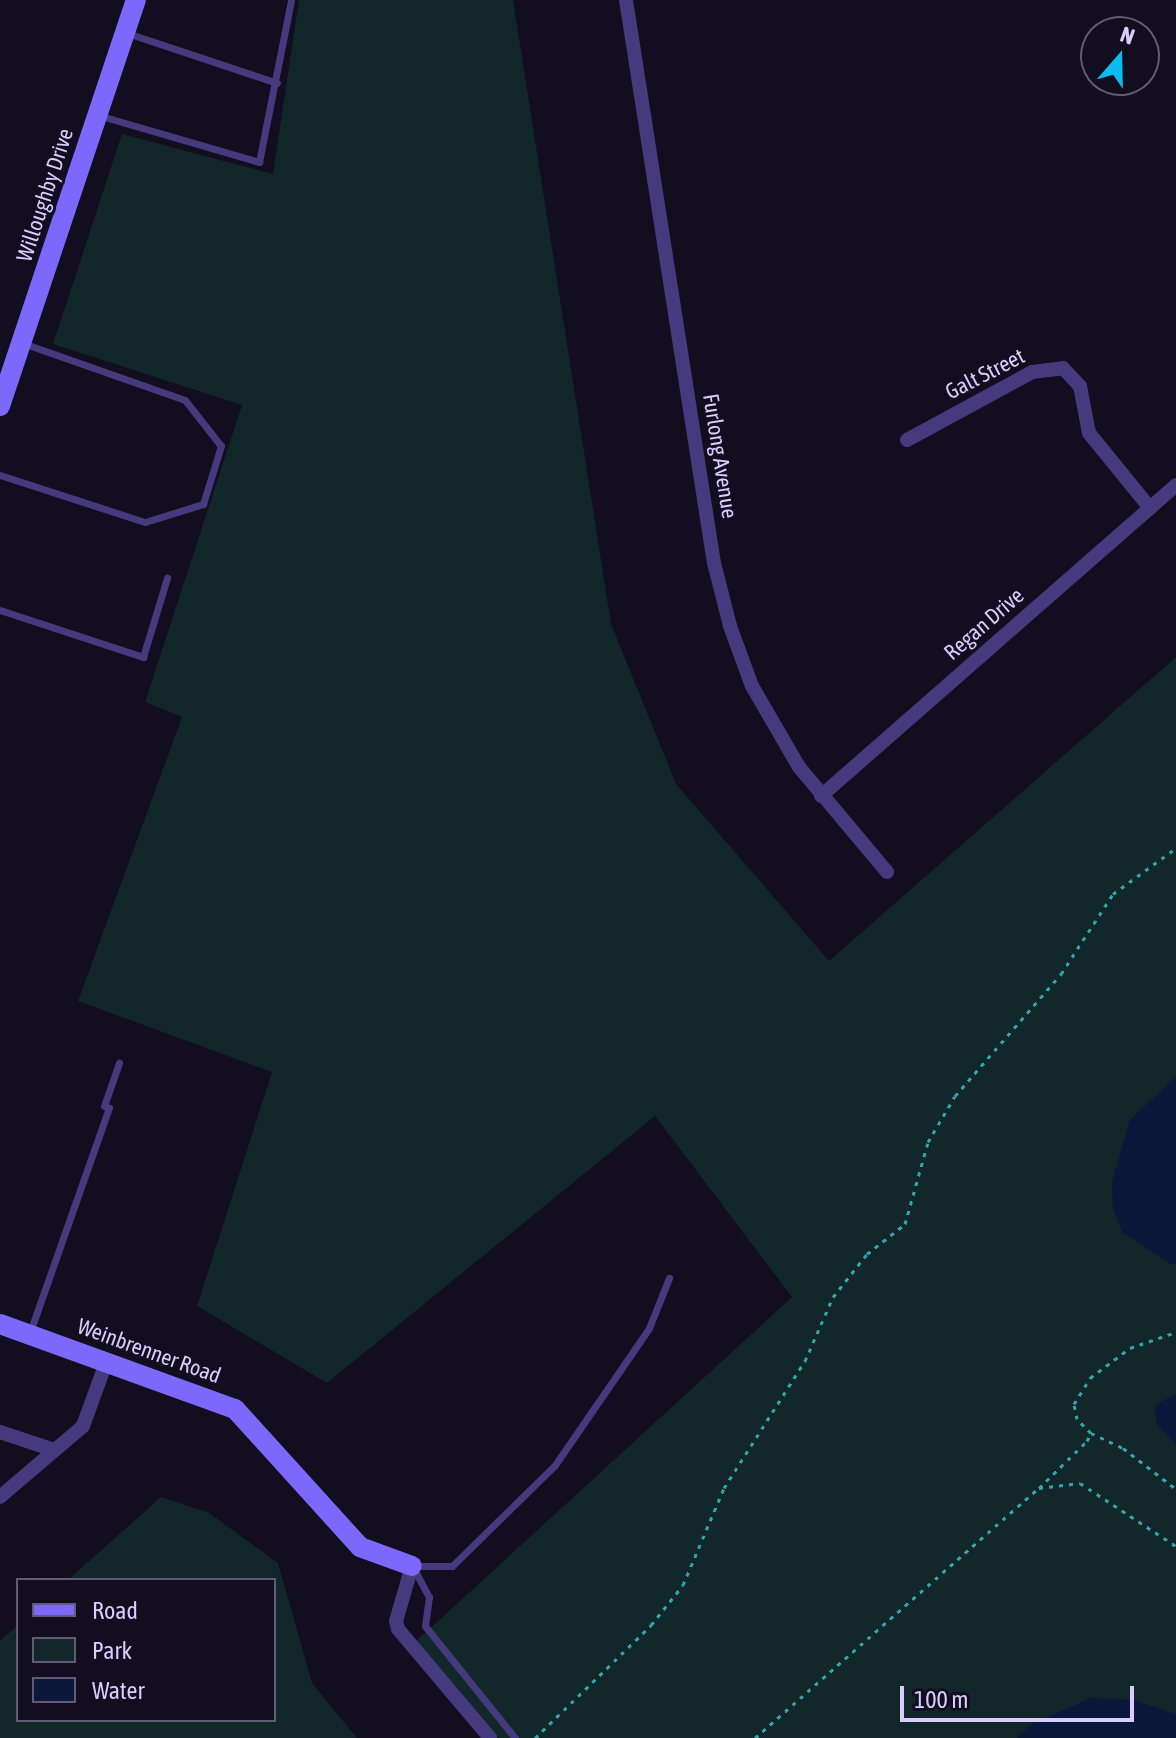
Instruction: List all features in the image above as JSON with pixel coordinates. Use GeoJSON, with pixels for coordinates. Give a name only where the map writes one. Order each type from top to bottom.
{"type":"FeatureCollection","features":[{"type":"Feature","properties":{"kind":"street","name":"Willoughby Drive"},"geometry":{"type":"LineString","coordinates":[[0,406],[136,0]]}},
{"type":"Feature","properties":{"kind":"street","name":"Furlong Avenue"},"geometry":{"type":"LineString","coordinates":[[626,0],[721,594],[752,686],[821,796],[887,872]]}},
{"type":"Feature","properties":{"kind":"street","name":"Galt Street"},"geometry":{"type":"LineString","coordinates":[[907,440],[1032,372],[1063,368],[1080,386],[1084,418],[1096,445],[1150,508]]}},
{"type":"Feature","properties":{"kind":"street","name":"Regan Drive"},"geometry":{"type":"LineString","coordinates":[[821,796],[1176,485]]}},
{"type":"Feature","properties":{"kind":"street","name":"Weinbrenner Road"},"geometry":{"type":"LineString","coordinates":[[0,1324],[107,1360],[235,1409],[360,1547],[412,1566]]}},
{"type":"Feature","properties":{"kind":"street"},"geometry":{"type":"LineString","coordinates":[[0,1497],[86,1421],[107,1360]]}},
{"type":"Feature","properties":{"kind":"street"},"geometry":{"type":"LineString","coordinates":[[0,1432],[54,1450]]}},
{"type":"Feature","properties":{"kind":"street"},"geometry":{"type":"LineString","coordinates":[[412,1566],[396,1621],[398,1629],[490,1738]]}},
{"type":"Feature","properties":{"kind":"lane"},"geometry":{"type":"LineString","coordinates":[[98,115],[259,162],[291,0]]}},
{"type":"Feature","properties":{"kind":"lane"},"geometry":{"type":"LineString","coordinates":[[125,32],[277,83]]}},
{"type":"Feature","properties":{"kind":"lane"},"geometry":{"type":"LineString","coordinates":[[0,475],[145,522],[203,504],[221,446],[185,400],[21,343]]}},
{"type":"Feature","properties":{"kind":"lane"},"geometry":{"type":"LineString","coordinates":[[0,610],[143,657],[167,578]]}},
{"type":"Feature","properties":{"kind":"lane"},"geometry":{"type":"LineString","coordinates":[[29,1334],[107,1107],[119,1063]]}},
{"type":"Feature","properties":{"kind":"lane"},"geometry":{"type":"LineString","coordinates":[[515,1738],[425,1626],[429,1597],[412,1566],[452,1566],[555,1465],[649,1328],[669,1278]]}},
{"type":"Feature","properties":{"kind":"path"},"geometry":{"type":"LineString","coordinates":[[535,1738],[651,1625],[683,1585],[724,1488],[805,1361],[833,1297],[867,1254],[905,1224],[928,1142],[962,1086],[1061,974],[1113,894],[1176,848]]}},
{"type":"Feature","properties":{"kind":"path"},"geometry":{"type":"LineString","coordinates":[[1176,1332],[1130,1348],[1080,1389],[1074,1410],[1091,1433],[1123,1448],[1176,1489]]}},
{"type":"Feature","properties":{"kind":"path"},"geometry":{"type":"LineString","coordinates":[[755,1738],[1039,1488],[1091,1433]]}},
{"type":"Feature","properties":{"kind":"path"},"geometry":{"type":"LineString","coordinates":[[1039,1488],[1080,1483],[1176,1546]]}},
{"type":"Feature","properties":{"kind":"green space"},"geometry":{"type":"Polygon","coordinates":[[[299,0],[513,0],[611,624],[676,784],[829,961],[1176,657],[1176,1738],[499,1738],[413,1644],[792,1297],[655,1116],[327,1383],[197,1306],[272,1072],[78,1001],[182,717],[145,702],[242,405],[53,344],[122,134],[273,174],[299,0]]]}},
{"type":"Feature","properties":{"kind":"green space"},"geometry":{"type":"Polygon","coordinates":[[[161,1497],[209,1513],[278,1563],[312,1683],[357,1738],[0,1738],[0,1641],[16,1627],[16,1722],[276,1722],[276,1578],[70,1578],[161,1497]]]}},
{"type":"Feature","properties":{"kind":"water"},"geometry":{"type":"Polygon","coordinates":[[[1176,1077],[1176,1264],[1171,1264],[1122,1232],[1113,1208],[1112,1182],[1130,1120],[1176,1077]]]}},
{"type":"Feature","properties":{"kind":"water"},"geometry":{"type":"Polygon","coordinates":[[[1176,1394],[1176,1444],[1157,1424],[1155,1411],[1157,1404],[1176,1394]]]}},
{"type":"Feature","properties":{"kind":"water"},"geometry":{"type":"Polygon","coordinates":[[[1091,1698],[1133,1700],[1176,1714],[1176,1738],[1017,1738],[1032,1724],[1091,1698]]]}}]}
